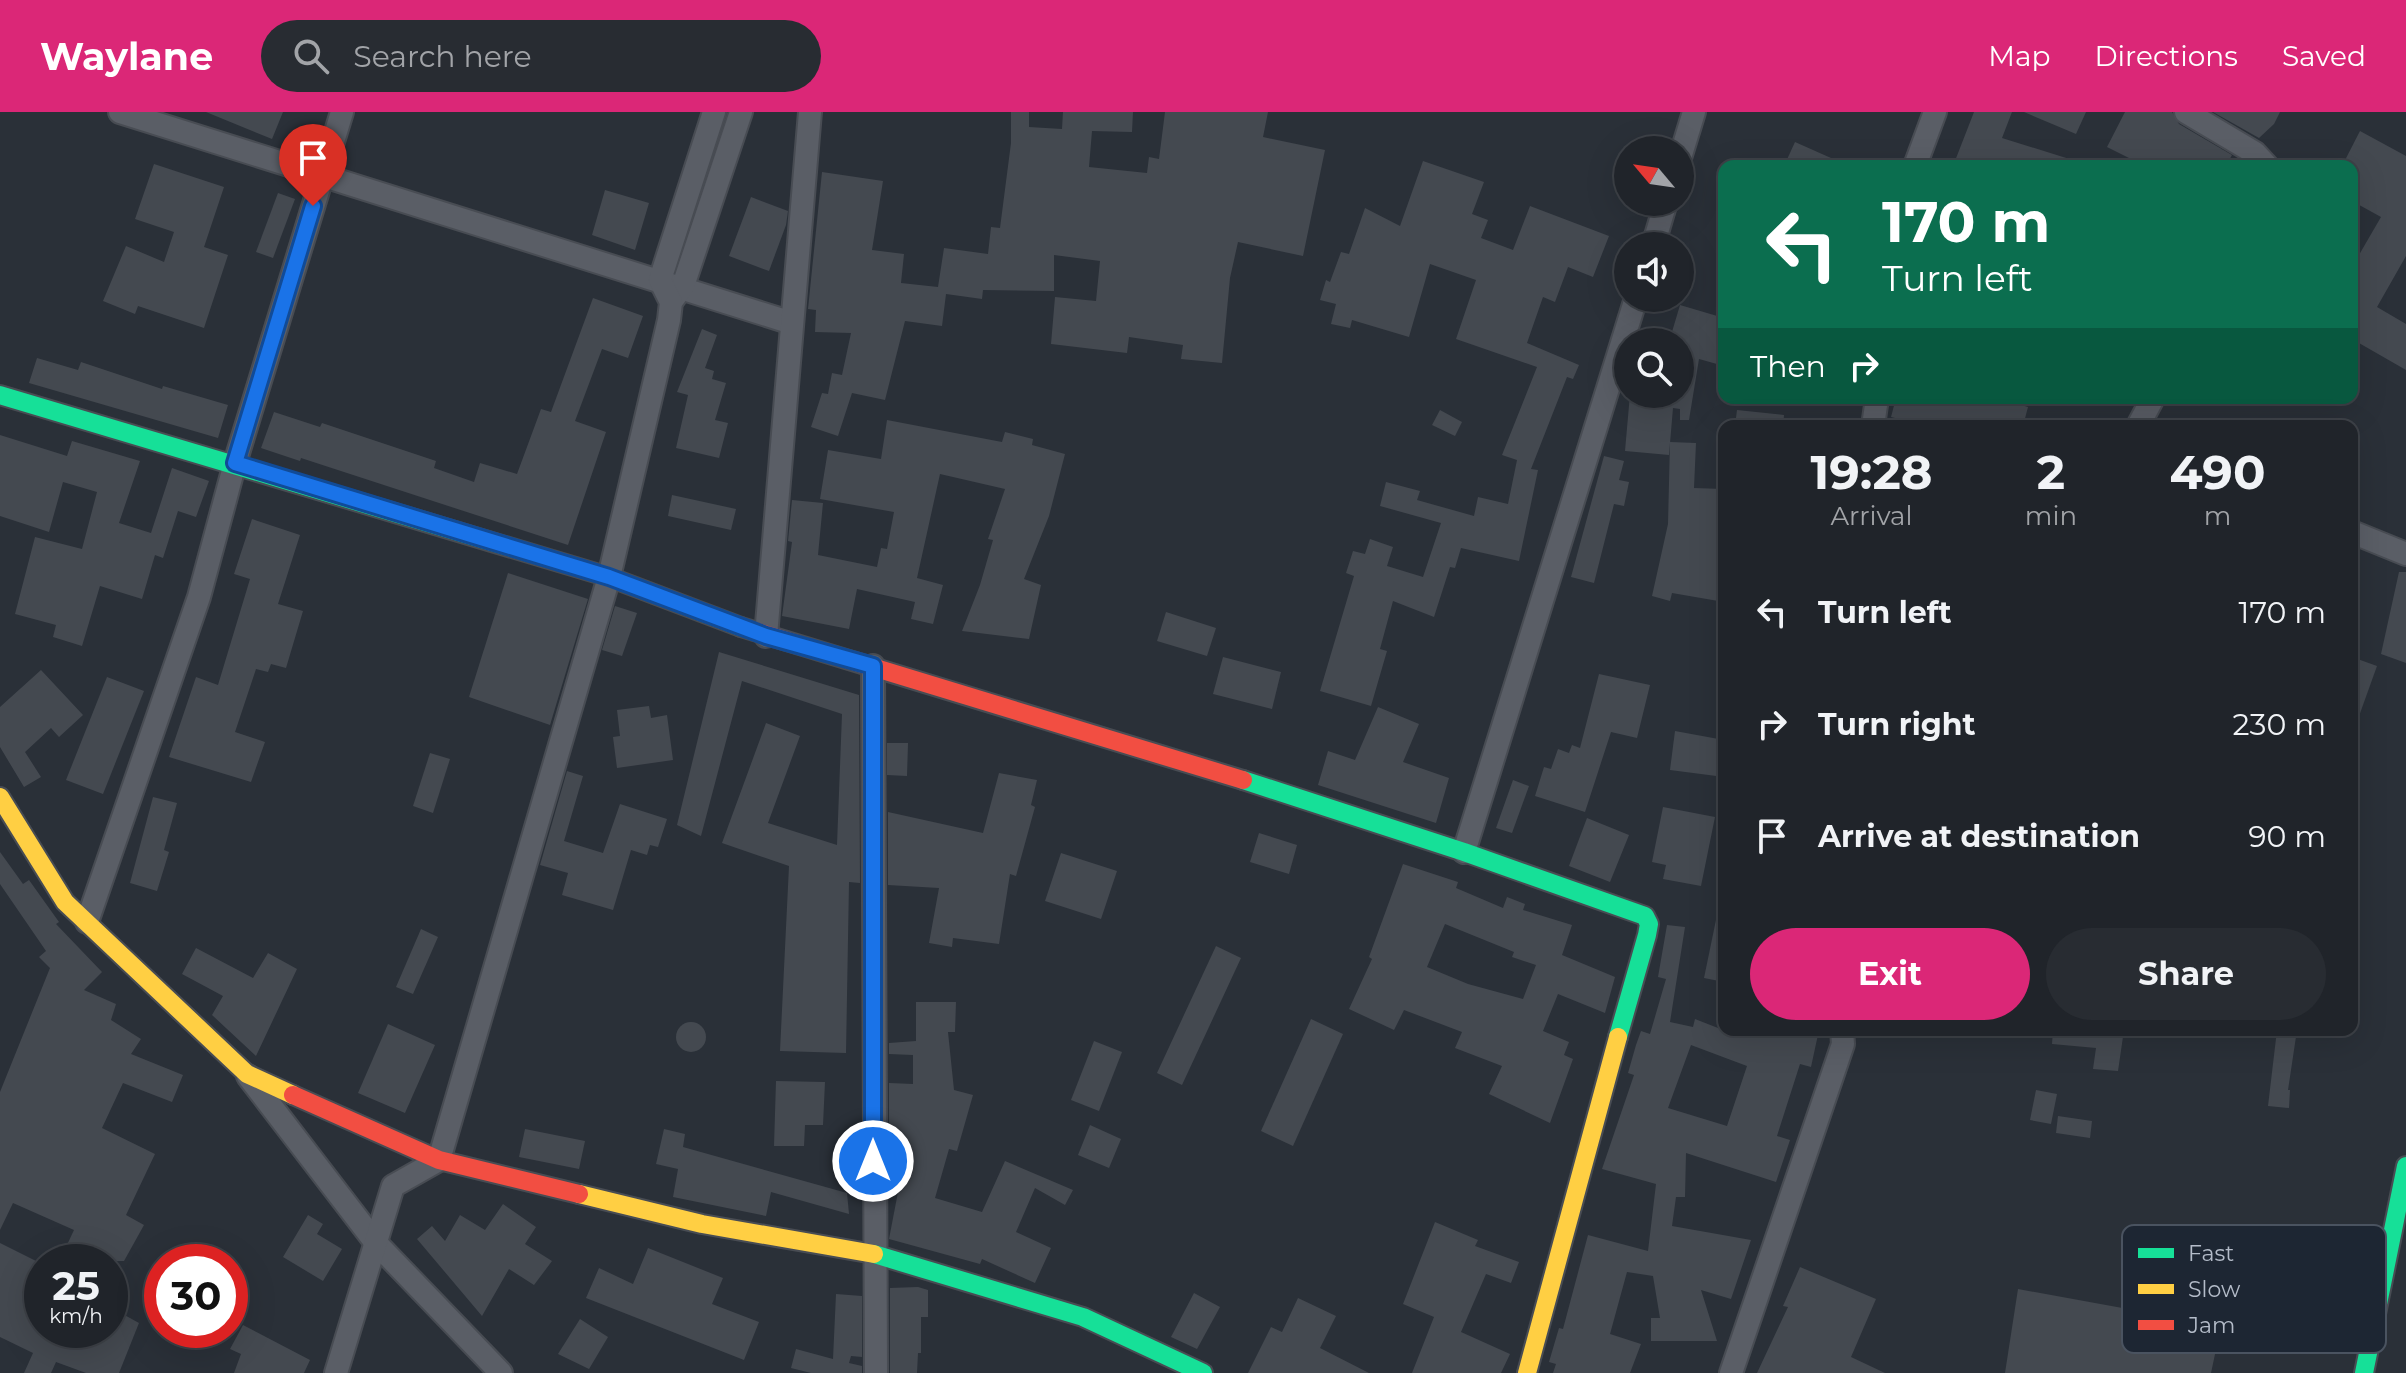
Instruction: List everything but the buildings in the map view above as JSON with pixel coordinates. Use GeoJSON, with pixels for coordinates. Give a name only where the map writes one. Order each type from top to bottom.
{"type":"FeatureCollection","features":[{"type":"Feature","properties":{"kind":"street"},"geometry":{"type":"LineString","coordinates":[[87,922],[199,597],[235,463],[342,112]]}},
{"type":"Feature","properties":{"kind":"street"},"geometry":{"type":"LineString","coordinates":[[660,280],[714,112]]}},
{"type":"Feature","properties":{"kind":"street"},"geometry":{"type":"LineString","coordinates":[[336,1373],[393,1186],[439,1160],[609,577],[677,294],[741,112]]}},
{"type":"Feature","properties":{"kind":"street"},"geometry":{"type":"LineString","coordinates":[[766,636],[810,112]]}},
{"type":"Feature","properties":{"kind":"street"},"geometry":{"type":"LineString","coordinates":[[1687,136],[1694,112]]}},
{"type":"Feature","properties":{"kind":"street"},"geometry":{"type":"LineString","coordinates":[[1917,160],[1935,112]]}},
{"type":"Feature","properties":{"kind":"street"},"geometry":{"type":"LineString","coordinates":[[2186,112],[2255,153],[2261,160]]}},
{"type":"Feature","properties":{"kind":"street"},"geometry":{"type":"LineString","coordinates":[[125,113],[322,178],[660,280],[677,294],[792,323]]}},
{"type":"Feature","properties":{"kind":"street"},"geometry":{"type":"LineString","coordinates":[[1464,852],[1632,312]]}},
{"type":"Feature","properties":{"kind":"street"},"geometry":{"type":"LineString","coordinates":[[0,395],[609,577],[766,636],[1081,728],[1464,852],[1645,916],[1649,924],[1527,1373]]}},
{"type":"Feature","properties":{"kind":"street"},"geometry":{"type":"LineString","coordinates":[[2358,534],[2406,554]]}},
{"type":"Feature","properties":{"kind":"street"},"geometry":{"type":"LineString","coordinates":[[873,666],[873,1254],[876,1373]]}},
{"type":"Feature","properties":{"kind":"street"},"geometry":{"type":"LineString","coordinates":[[0,797],[65,902],[247,1074],[376,1243],[501,1373]]}},
{"type":"Feature","properties":{"kind":"street"},"geometry":{"type":"LineString","coordinates":[[1731,1373],[1843,1044],[1842,1036]]}},
{"type":"Feature","properties":{"kind":"street"},"geometry":{"type":"LineString","coordinates":[[247,1074],[439,1160],[702,1224],[873,1254],[1083,1317],[1203,1373]]}},
{"type":"Feature","properties":{"kind":"street"},"geometry":{"type":"LineString","coordinates":[[2386,1265],[2406,1166]]}},
{"type":"Feature","properties":{"kind":"street"},"geometry":{"type":"LineString","coordinates":[[2364,1373],[2368,1353]]}},
{"type":"Feature","properties":{"kind":"traffic: fast"},"geometry":{"type":"LineString","coordinates":[[0,395],[609,577],[741,627]]}},
{"type":"Feature","properties":{"kind":"traffic: fast"},"geometry":{"type":"LineString","coordinates":[[1243,780],[1464,852],[1645,916],[1649,924],[1647,935],[1618,1037]]}},
{"type":"Feature","properties":{"kind":"traffic: fast"},"geometry":{"type":"LineString","coordinates":[[2386,1265],[2406,1166]]}},
{"type":"Feature","properties":{"kind":"traffic: fast"},"geometry":{"type":"LineString","coordinates":[[874,1254],[1083,1317],[1203,1373]]}},
{"type":"Feature","properties":{"kind":"traffic: fast"},"geometry":{"type":"LineString","coordinates":[[2364,1373],[2368,1353]]}},
{"type":"Feature","properties":{"kind":"traffic: slow"},"geometry":{"type":"LineString","coordinates":[[0,797],[65,902],[247,1074],[293,1095]]}},
{"type":"Feature","properties":{"kind":"traffic: slow"},"geometry":{"type":"LineString","coordinates":[[1527,1373],[1618,1037]]}},
{"type":"Feature","properties":{"kind":"traffic: slow"},"geometry":{"type":"LineString","coordinates":[[579,1194],[702,1224],[874,1254]]}},
{"type":"Feature","properties":{"kind":"traffic: jam"},"geometry":{"type":"LineString","coordinates":[[741,627],[1243,780]]}},
{"type":"Feature","properties":{"kind":"traffic: jam"},"geometry":{"type":"LineString","coordinates":[[293,1095],[439,1160],[579,1194]]}},
{"type":"Feature","properties":{"kind":"route"},"geometry":{"type":"LineString","coordinates":[[313,206],[235,463],[609,577],[766,636],[873,666],[873,1161]]}}]}
